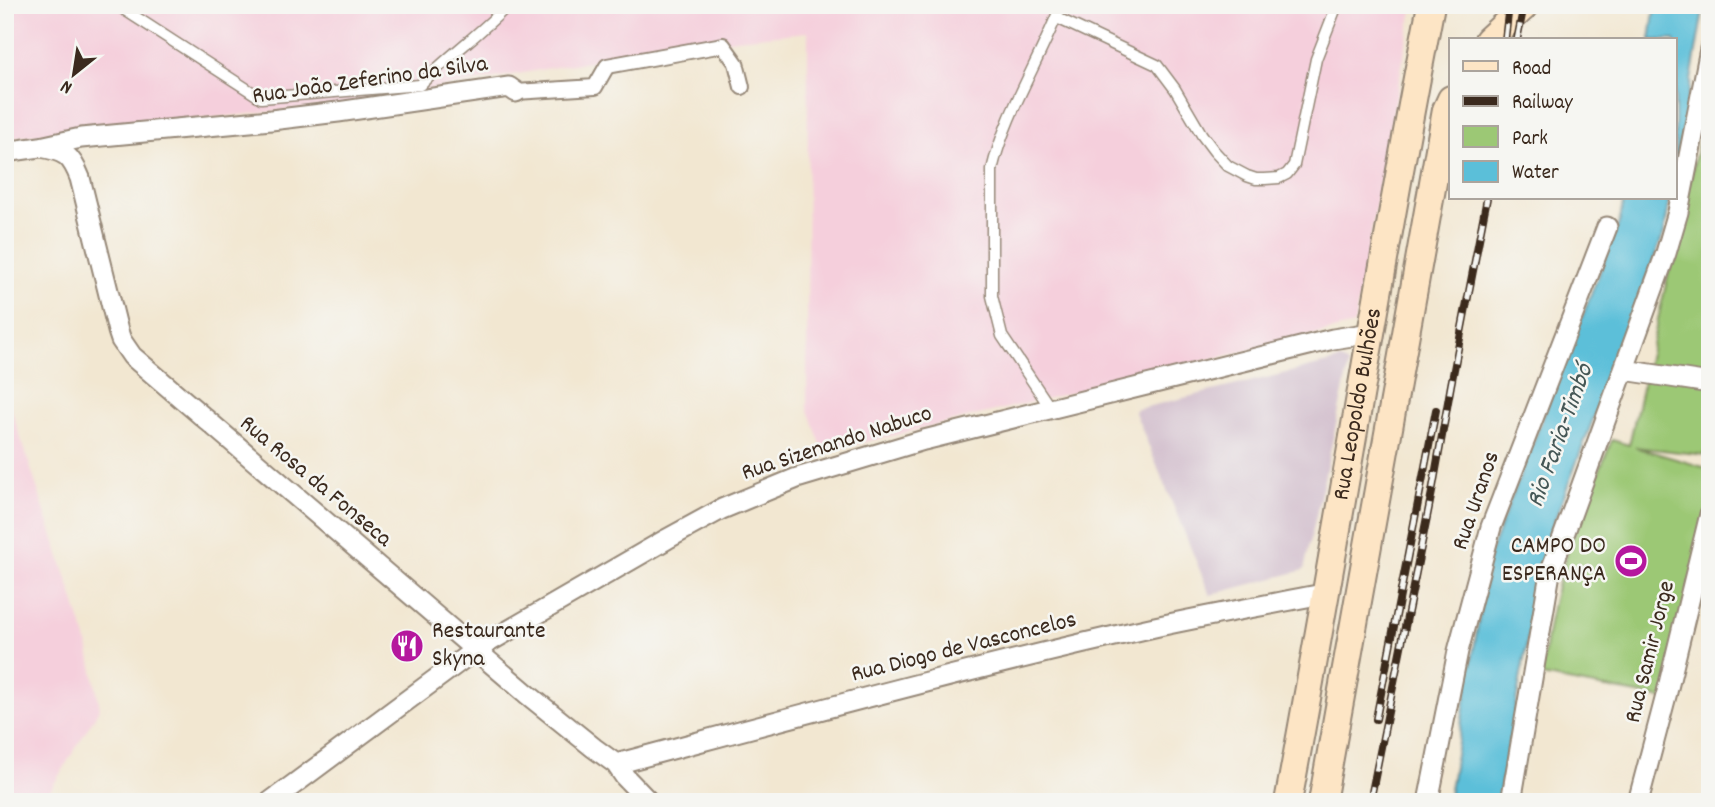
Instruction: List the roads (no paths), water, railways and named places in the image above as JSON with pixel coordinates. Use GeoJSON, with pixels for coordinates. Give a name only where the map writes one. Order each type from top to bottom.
{"type":"FeatureCollection","features":[{"type":"Feature","properties":{"kind":"main road","name":"Rua Leopoldo Bulhões"},"geometry":{"type":"LineString","coordinates":[[1288,802],[1431,5]]}},
{"type":"Feature","properties":{"kind":"main road"},"geometry":{"type":"LineString","coordinates":[[1490,38],[1526,5]]}},
{"type":"Feature","properties":{"kind":"main road","name":"Rua Leopoldo Bulhões"},"geometry":{"type":"LineString","coordinates":[[1322,802],[1449,106]]}},
{"type":"Feature","properties":{"kind":"street","name":"Rua João Zeferino da Silva"},"geometry":{"type":"LineString","coordinates":[[5,152],[81,138],[271,120],[509,87],[516,92],[595,87],[607,66],[723,46],[736,64],[742,87]]}},
{"type":"Feature","properties":{"kind":"street"},"geometry":{"type":"LineString","coordinates":[[1511,802],[1550,573],[1666,253],[1678,212],[1710,49]]}},
{"type":"Feature","properties":{"kind":"street","name":"Rua Rosa da Fonseca"},"geometry":{"type":"LineString","coordinates":[[40,147],[66,154],[74,164],[80,178],[121,340],[132,356],[475,650],[616,764],[649,802]]}},
{"type":"Feature","properties":{"kind":"street","name":"Rua Uranos"},"geometry":{"type":"LineString","coordinates":[[1428,802],[1458,651],[1490,527],[1607,227]]}},
{"type":"Feature","properties":{"kind":"street","name":"Rua Sizenando Nabuco"},"geometry":{"type":"LineString","coordinates":[[270,802],[475,650],[722,509],[797,478],[924,440],[1333,339],[1371,333]]}},
{"type":"Feature","properties":{"kind":"street"},"geometry":{"type":"LineString","coordinates":[[1624,370],[1710,383]]}},
{"type":"Feature","properties":{"kind":"street","name":"Rua Samir Jorge"},"geometry":{"type":"LineString","coordinates":[[1638,802],[1671,679],[1710,514]]}},
{"type":"Feature","properties":{"kind":"street","name":"Rua Diogo de Vasconcelos"},"geometry":{"type":"LineString","coordinates":[[616,764],[1076,645],[1327,593]]}},
{"type":"Feature","properties":{"kind":"lane"},"geometry":{"type":"LineString","coordinates":[[117,5],[261,98],[420,85],[508,5]]}},
{"type":"Feature","properties":{"kind":"lane"},"geometry":{"type":"LineString","coordinates":[[1051,409],[1002,336],[996,316],[992,296],[992,170],[1005,131],[1061,5]]}},
{"type":"Feature","properties":{"kind":"lane"},"geometry":{"type":"LineString","coordinates":[[1056,18],[1157,65],[1175,89],[1202,135],[1228,166],[1247,176],[1265,180],[1287,174],[1294,165],[1316,59],[1337,5]]}},
{"type":"Feature","properties":{"kind":"water"},"geometry":{"type":"Polygon","coordinates":[[[1655,5],[1704,5],[1676,167],[1676,38],[1650,38],[1655,5]]]}},
{"type":"Feature","properties":{"kind":"water","name":"Rio Faria-Timbó"},"geometry":{"type":"Polygon","coordinates":[[[1624,200],[1670,200],[1664,233],[1544,548],[1498,802],[1448,802],[1490,553],[1620,220],[1624,200]]]}},
{"type":"Feature","properties":{"kind":"railway"},"geometry":{"type":"LineString","coordinates":[[1505,38],[1509,5]]}},
{"type":"Feature","properties":{"kind":"railway"},"geometry":{"type":"LineString","coordinates":[[1517,38],[1524,5]]}},
{"type":"Feature","properties":{"kind":"railway"},"geometry":{"type":"LineString","coordinates":[[1370,802],[1487,200]]}},
{"type":"Feature","properties":{"kind":"railway"},"geometry":{"type":"LineString","coordinates":[[1376,719],[1436,410]]}},
{"type":"Feature","properties":{"kind":"place","name":"CAMPO DO ESPERANÇA"},"geometry":{"type":"Point","coordinates":[1631,561]}},
{"type":"Feature","properties":{"kind":"place","name":"Restaurante Skyna"},"geometry":{"type":"Point","coordinates":[407,646]}}]}
